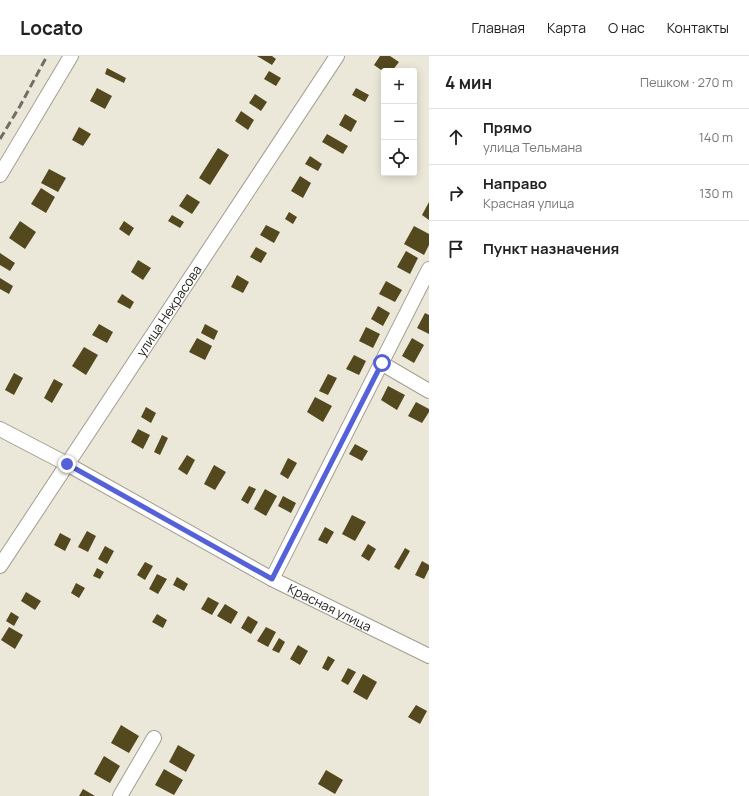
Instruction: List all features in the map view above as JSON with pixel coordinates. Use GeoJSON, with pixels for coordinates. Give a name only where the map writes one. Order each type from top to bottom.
{"type":"FeatureCollection","features":[{"type":"Feature","properties":{"kind":"street"},"geometry":{"type":"LineString","coordinates":[[0,175],[71,56]]}},
{"type":"Feature","properties":{"kind":"street","name":"улица Некрасова"},"geometry":{"type":"LineString","coordinates":[[0,566],[337,56]]}},
{"type":"Feature","properties":{"kind":"street"},"geometry":{"type":"LineString","coordinates":[[272,579],[429,270]]}},
{"type":"Feature","properties":{"kind":"street"},"geometry":{"type":"LineString","coordinates":[[382,363],[429,391]]}},
{"type":"Feature","properties":{"kind":"street","name":"Красная улица"},"geometry":{"type":"LineString","coordinates":[[0,429],[67,464],[272,579],[429,656]]}},
{"type":"Feature","properties":{"kind":"street"},"geometry":{"type":"LineString","coordinates":[[120,796],[154,738]]}},
{"type":"Feature","properties":{"kind":"building"},"geometry":{"type":"Polygon","coordinates":[[[257,56],[272,56],[276,59],[272,65],[257,56]]]}},
{"type":"Feature","properties":{"kind":"building"},"geometry":{"type":"Polygon","coordinates":[[[380,56],[390,56],[399,62],[394,68],[381,68],[381,70],[374,65],[380,56]]]}},
{"type":"Feature","properties":{"kind":"building"},"geometry":{"type":"Polygon","coordinates":[[[107,68],[126,78],[124,83],[105,74],[107,68]]]}},
{"type":"Feature","properties":{"kind":"building"},"geometry":{"type":"Polygon","coordinates":[[[269,71],[281,78],[276,86],[264,79],[269,71]]]}},
{"type":"Feature","properties":{"kind":"building"},"geometry":{"type":"Polygon","coordinates":[[[97,88],[112,96],[105,109],[90,101],[97,88]]]}},
{"type":"Feature","properties":{"kind":"building"},"geometry":{"type":"Polygon","coordinates":[[[356,88],[369,95],[365,102],[352,95],[356,88]]]}},
{"type":"Feature","properties":{"kind":"building"},"geometry":{"type":"Polygon","coordinates":[[[255,94],[267,102],[261,111],[249,103],[255,94]]]}},
{"type":"Feature","properties":{"kind":"building"},"geometry":{"type":"Polygon","coordinates":[[[241,111],[254,120],[248,130],[235,121],[241,111]]]}},
{"type":"Feature","properties":{"kind":"building"},"geometry":{"type":"Polygon","coordinates":[[[345,114],[357,121],[351,132],[339,125],[345,114]]]}},
{"type":"Feature","properties":{"kind":"building"},"geometry":{"type":"Polygon","coordinates":[[[79,127],[91,134],[83,146],[72,140],[79,127]]]}},
{"type":"Feature","properties":{"kind":"building"},"geometry":{"type":"Polygon","coordinates":[[[327,134],[348,146],[343,154],[322,142],[327,134]]]}},
{"type":"Feature","properties":{"kind":"building"},"geometry":{"type":"Polygon","coordinates":[[[218,148],[229,155],[210,185],[199,178],[218,148]]]}},
{"type":"Feature","properties":{"kind":"building"},"geometry":{"type":"Polygon","coordinates":[[[310,156],[322,164],[318,171],[305,164],[310,156]]]}},
{"type":"Feature","properties":{"kind":"building"},"geometry":{"type":"Polygon","coordinates":[[[49,169],[66,178],[58,192],[41,183],[49,169]]]}},
{"type":"Feature","properties":{"kind":"building"},"geometry":{"type":"Polygon","coordinates":[[[300,176],[311,183],[303,198],[291,191],[300,176]]]}},
{"type":"Feature","properties":{"kind":"building"},"geometry":{"type":"Polygon","coordinates":[[[41,188],[55,197],[46,213],[31,204],[41,188]]]}},
{"type":"Feature","properties":{"kind":"building"},"geometry":{"type":"Polygon","coordinates":[[[187,194],[200,202],[192,214],[179,206],[187,194]]]}},
{"type":"Feature","properties":{"kind":"building"},"geometry":{"type":"Polygon","coordinates":[[[429,202],[429,220],[422,215],[429,202]]]}},
{"type":"Feature","properties":{"kind":"building"},"geometry":{"type":"Polygon","coordinates":[[[289,212],[297,217],[293,224],[285,219],[289,212]]]}},
{"type":"Feature","properties":{"kind":"building"},"geometry":{"type":"Polygon","coordinates":[[[172,215],[184,222],[180,228],[168,221],[172,215]]]}},
{"type":"Feature","properties":{"kind":"building"},"geometry":{"type":"Polygon","coordinates":[[[20,221],[36,232],[25,249],[9,238],[20,221]]]}},
{"type":"Feature","properties":{"kind":"building"},"geometry":{"type":"Polygon","coordinates":[[[124,221],[134,228],[129,236],[119,229],[124,221]]]}},
{"type":"Feature","properties":{"kind":"building"},"geometry":{"type":"Polygon","coordinates":[[[266,225],[280,232],[274,243],[260,235],[266,225]]]}},
{"type":"Feature","properties":{"kind":"building"},"geometry":{"type":"Polygon","coordinates":[[[414,226],[429,234],[429,245],[424,255],[404,244],[414,226]]]}},
{"type":"Feature","properties":{"kind":"building"},"geometry":{"type":"Polygon","coordinates":[[[256,247],[267,253],[261,263],[250,257],[256,247]]]}},
{"type":"Feature","properties":{"kind":"building"},"geometry":{"type":"Polygon","coordinates":[[[406,251],[418,258],[410,274],[397,267],[406,251]]]}},
{"type":"Feature","properties":{"kind":"building"},"geometry":{"type":"Polygon","coordinates":[[[0,253],[15,263],[10,271],[0,265],[0,253]]]}},
{"type":"Feature","properties":{"kind":"building"},"geometry":{"type":"Polygon","coordinates":[[[138,260],[151,268],[143,280],[131,272],[138,260]]]}},
{"type":"Feature","properties":{"kind":"building"},"geometry":{"type":"Polygon","coordinates":[[[237,275],[249,282],[243,293],[231,287],[237,275]]]}},
{"type":"Feature","properties":{"kind":"building"},"geometry":{"type":"Polygon","coordinates":[[[0,278],[13,286],[9,294],[0,289],[0,278]]]}},
{"type":"Feature","properties":{"kind":"building"},"geometry":{"type":"Polygon","coordinates":[[[386,281],[402,290],[395,302],[379,294],[386,281]]]}},
{"type":"Feature","properties":{"kind":"building"},"geometry":{"type":"Polygon","coordinates":[[[122,294],[134,302],[130,309],[117,302],[122,294]]]}},
{"type":"Feature","properties":{"kind":"building"},"geometry":{"type":"Polygon","coordinates":[[[378,306],[390,313],[383,326],[371,319],[378,306]]]}},
{"type":"Feature","properties":{"kind":"building"},"geometry":{"type":"Polygon","coordinates":[[[425,313],[429,315],[429,334],[417,328],[425,313]]]}},
{"type":"Feature","properties":{"kind":"building"},"geometry":{"type":"Polygon","coordinates":[[[99,324],[113,332],[107,343],[92,335],[99,324]]]}},
{"type":"Feature","properties":{"kind":"building"},"geometry":{"type":"Polygon","coordinates":[[[205,324],[218,331],[214,340],[201,333],[205,324]]]}},
{"type":"Feature","properties":{"kind":"building"},"geometry":{"type":"Polygon","coordinates":[[[366,327],[380,334],[373,348],[359,341],[366,327]]]}},
{"type":"Feature","properties":{"kind":"building"},"geometry":{"type":"Polygon","coordinates":[[[197,338],[212,346],[205,360],[189,352],[197,338]]]}},
{"type":"Feature","properties":{"kind":"building"},"geometry":{"type":"Polygon","coordinates":[[[412,338],[424,345],[414,363],[402,356],[412,338]]]}},
{"type":"Feature","properties":{"kind":"building"},"geometry":{"type":"Polygon","coordinates":[[[84,347],[98,355],[86,375],[72,366],[84,347]]]}},
{"type":"Feature","properties":{"kind":"building"},"geometry":{"type":"Polygon","coordinates":[[[354,355],[366,361],[359,375],[346,369],[354,355]]]}},
{"type":"Feature","properties":{"kind":"building"},"geometry":{"type":"Polygon","coordinates":[[[14,373],[23,378],[14,395],[5,390],[14,373]]]}},
{"type":"Feature","properties":{"kind":"building"},"geometry":{"type":"Polygon","coordinates":[[[328,374],[337,378],[328,395],[319,391],[328,374]]]}},
{"type":"Feature","properties":{"kind":"building"},"geometry":{"type":"Polygon","coordinates":[[[54,379],[63,384],[52,403],[44,398],[54,379]]]}},
{"type":"Feature","properties":{"kind":"building"},"geometry":{"type":"Polygon","coordinates":[[[388,386],[405,395],[397,410],[381,400],[388,386]]]}},
{"type":"Feature","properties":{"kind":"building"},"geometry":{"type":"Polygon","coordinates":[[[315,397],[332,406],[323,422],[307,412],[315,397]]]}},
{"type":"Feature","properties":{"kind":"building"},"geometry":{"type":"Polygon","coordinates":[[[416,402],[429,409],[429,412],[422,423],[408,416],[416,402]]]}},
{"type":"Feature","properties":{"kind":"building"},"geometry":{"type":"Polygon","coordinates":[[[146,407],[156,413],[151,423],[141,417],[146,407]]]}},
{"type":"Feature","properties":{"kind":"building"},"geometry":{"type":"Polygon","coordinates":[[[138,429],[150,435],[143,449],[131,442],[138,429]]]}},
{"type":"Feature","properties":{"kind":"building"},"geometry":{"type":"Polygon","coordinates":[[[162,435],[168,438],[160,455],[154,452],[162,435]]]}},
{"type":"Feature","properties":{"kind":"building"},"geometry":{"type":"Polygon","coordinates":[[[355,444],[368,451],[362,461],[349,454],[355,444]]]}},
{"type":"Feature","properties":{"kind":"building"},"geometry":{"type":"Polygon","coordinates":[[[187,455],[195,460],[187,475],[178,469],[187,455]]]}},
{"type":"Feature","properties":{"kind":"building"},"geometry":{"type":"Polygon","coordinates":[[[288,458],[297,463],[288,479],[280,474],[288,458]]]}},
{"type":"Feature","properties":{"kind":"building"},"geometry":{"type":"Polygon","coordinates":[[[214,465],[226,472],[215,490],[204,484],[214,465]]]}},
{"type":"Feature","properties":{"kind":"building"},"geometry":{"type":"Polygon","coordinates":[[[249,486],[256,489],[248,504],[241,500],[249,486]]]}},
{"type":"Feature","properties":{"kind":"building"},"geometry":{"type":"Polygon","coordinates":[[[265,489],[277,496],[266,516],[254,509],[265,489]]]}},
{"type":"Feature","properties":{"kind":"building"},"geometry":{"type":"Polygon","coordinates":[[[283,496],[296,503],[291,513],[278,506],[283,496]]]}},
{"type":"Feature","properties":{"kind":"building"},"geometry":{"type":"Polygon","coordinates":[[[352,515],[366,522],[355,541],[342,534],[352,515]]]}},
{"type":"Feature","properties":{"kind":"building"},"geometry":{"type":"Polygon","coordinates":[[[325,527],[334,532],[327,544],[318,540],[325,527]]]}},
{"type":"Feature","properties":{"kind":"building"},"geometry":{"type":"Polygon","coordinates":[[[87,531],[96,536],[88,552],[78,547],[87,531]]]}},
{"type":"Feature","properties":{"kind":"building"},"geometry":{"type":"Polygon","coordinates":[[[60,533],[71,539],[65,551],[54,545],[60,533]]]}},
{"type":"Feature","properties":{"kind":"building"},"geometry":{"type":"Polygon","coordinates":[[[368,544],[376,549],[369,561],[361,556],[368,544]]]}},
{"type":"Feature","properties":{"kind":"building"},"geometry":{"type":"Polygon","coordinates":[[[105,546],[114,551],[107,564],[98,559],[105,546]]]}},
{"type":"Feature","properties":{"kind":"building"},"geometry":{"type":"Polygon","coordinates":[[[405,548],[410,551],[399,570],[394,567],[405,548]]]}},
{"type":"Feature","properties":{"kind":"building"},"geometry":{"type":"Polygon","coordinates":[[[422,561],[429,565],[429,569],[424,579],[415,575],[422,561]]]}},
{"type":"Feature","properties":{"kind":"building"},"geometry":{"type":"Polygon","coordinates":[[[145,562],[153,566],[145,580],[137,575],[145,562]]]}},
{"type":"Feature","properties":{"kind":"building"},"geometry":{"type":"Polygon","coordinates":[[[97,568],[104,572],[100,579],[93,576],[97,568]]]}},
{"type":"Feature","properties":{"kind":"building"},"geometry":{"type":"Polygon","coordinates":[[[157,574],[167,579],[158,594],[149,589],[157,574]]]}},
{"type":"Feature","properties":{"kind":"building"},"geometry":{"type":"Polygon","coordinates":[[[177,577],[188,584],[184,591],[173,585],[177,577]]]}},
{"type":"Feature","properties":{"kind":"building"},"geometry":{"type":"Polygon","coordinates":[[[76,583],[85,588],[79,598],[71,593],[76,583]]]}},
{"type":"Feature","properties":{"kind":"building"},"geometry":{"type":"Polygon","coordinates":[[[26,592],[41,601],[35,610],[21,601],[26,592]]]}},
{"type":"Feature","properties":{"kind":"building"},"geometry":{"type":"Polygon","coordinates":[[[208,597],[219,603],[212,615],[201,609],[208,597]]]}},
{"type":"Feature","properties":{"kind":"building"},"geometry":{"type":"Polygon","coordinates":[[[225,604],[238,612],[231,624],[217,616],[225,604]]]}},
{"type":"Feature","properties":{"kind":"building"},"geometry":{"type":"Polygon","coordinates":[[[11,612],[19,617],[14,626],[6,621],[11,612]]]}},
{"type":"Feature","properties":{"kind":"building"},"geometry":{"type":"Polygon","coordinates":[[[157,614],[167,620],[163,628],[152,622],[157,614]]]}},
{"type":"Feature","properties":{"kind":"building"},"geometry":{"type":"Polygon","coordinates":[[[248,616],[258,622],[251,634],[241,628],[248,616]]]}},
{"type":"Feature","properties":{"kind":"building"},"geometry":{"type":"Polygon","coordinates":[[[9,627],[23,635],[15,649],[1,640],[9,627]]]}},
{"type":"Feature","properties":{"kind":"building"},"geometry":{"type":"Polygon","coordinates":[[[266,627],[276,632],[268,647],[257,641],[266,627]]]}},
{"type":"Feature","properties":{"kind":"building"},"geometry":{"type":"Polygon","coordinates":[[[279,638],[285,642],[279,653],[272,650],[279,638]]]}},
{"type":"Feature","properties":{"kind":"building"},"geometry":{"type":"Polygon","coordinates":[[[298,645],[308,651],[300,665],[290,659],[298,645]]]}},
{"type":"Feature","properties":{"kind":"building"},"geometry":{"type":"Polygon","coordinates":[[[328,656],[335,660],[328,671],[322,668],[328,656]]]}},
{"type":"Feature","properties":{"kind":"building"},"geometry":{"type":"Polygon","coordinates":[[[348,668],[356,672],[348,685],[341,681],[348,668]]]}},
{"type":"Feature","properties":{"kind":"building"},"geometry":{"type":"Polygon","coordinates":[[[363,674],[377,682],[367,700],[353,692],[363,674]]]}},
{"type":"Feature","properties":{"kind":"building"},"geometry":{"type":"Polygon","coordinates":[[[416,705],[427,711],[420,724],[408,717],[416,705]]]}},
{"type":"Feature","properties":{"kind":"building"},"geometry":{"type":"Polygon","coordinates":[[[121,725],[139,736],[129,753],[111,743],[121,725]]]}},
{"type":"Feature","properties":{"kind":"building"},"geometry":{"type":"Polygon","coordinates":[[[178,745],[195,755],[186,772],[169,762],[178,745]]]}},
{"type":"Feature","properties":{"kind":"building"},"geometry":{"type":"Polygon","coordinates":[[[104,756],[120,766],[110,783],[94,774],[104,756]]]}},
{"type":"Feature","properties":{"kind":"building"},"geometry":{"type":"Polygon","coordinates":[[[164,769],[183,780],[174,795],[155,785],[164,769]]]}},
{"type":"Feature","properties":{"kind":"building"},"geometry":{"type":"Polygon","coordinates":[[[326,770],[343,780],[335,794],[318,784],[326,770]]]}},
{"type":"Feature","properties":{"kind":"building"},"geometry":{"type":"Polygon","coordinates":[[[83,789],[95,796],[79,796],[83,789]]]}},
{"type":"Feature","properties":{"kind":"railway"},"geometry":{"type":"LineString","coordinates":[[0,139],[47,56]]}},
{"type":"Feature","properties":{"kind":"route"},"geometry":{"type":"LineString","coordinates":[[67,464],[272,579],[382,363]]}}]}
